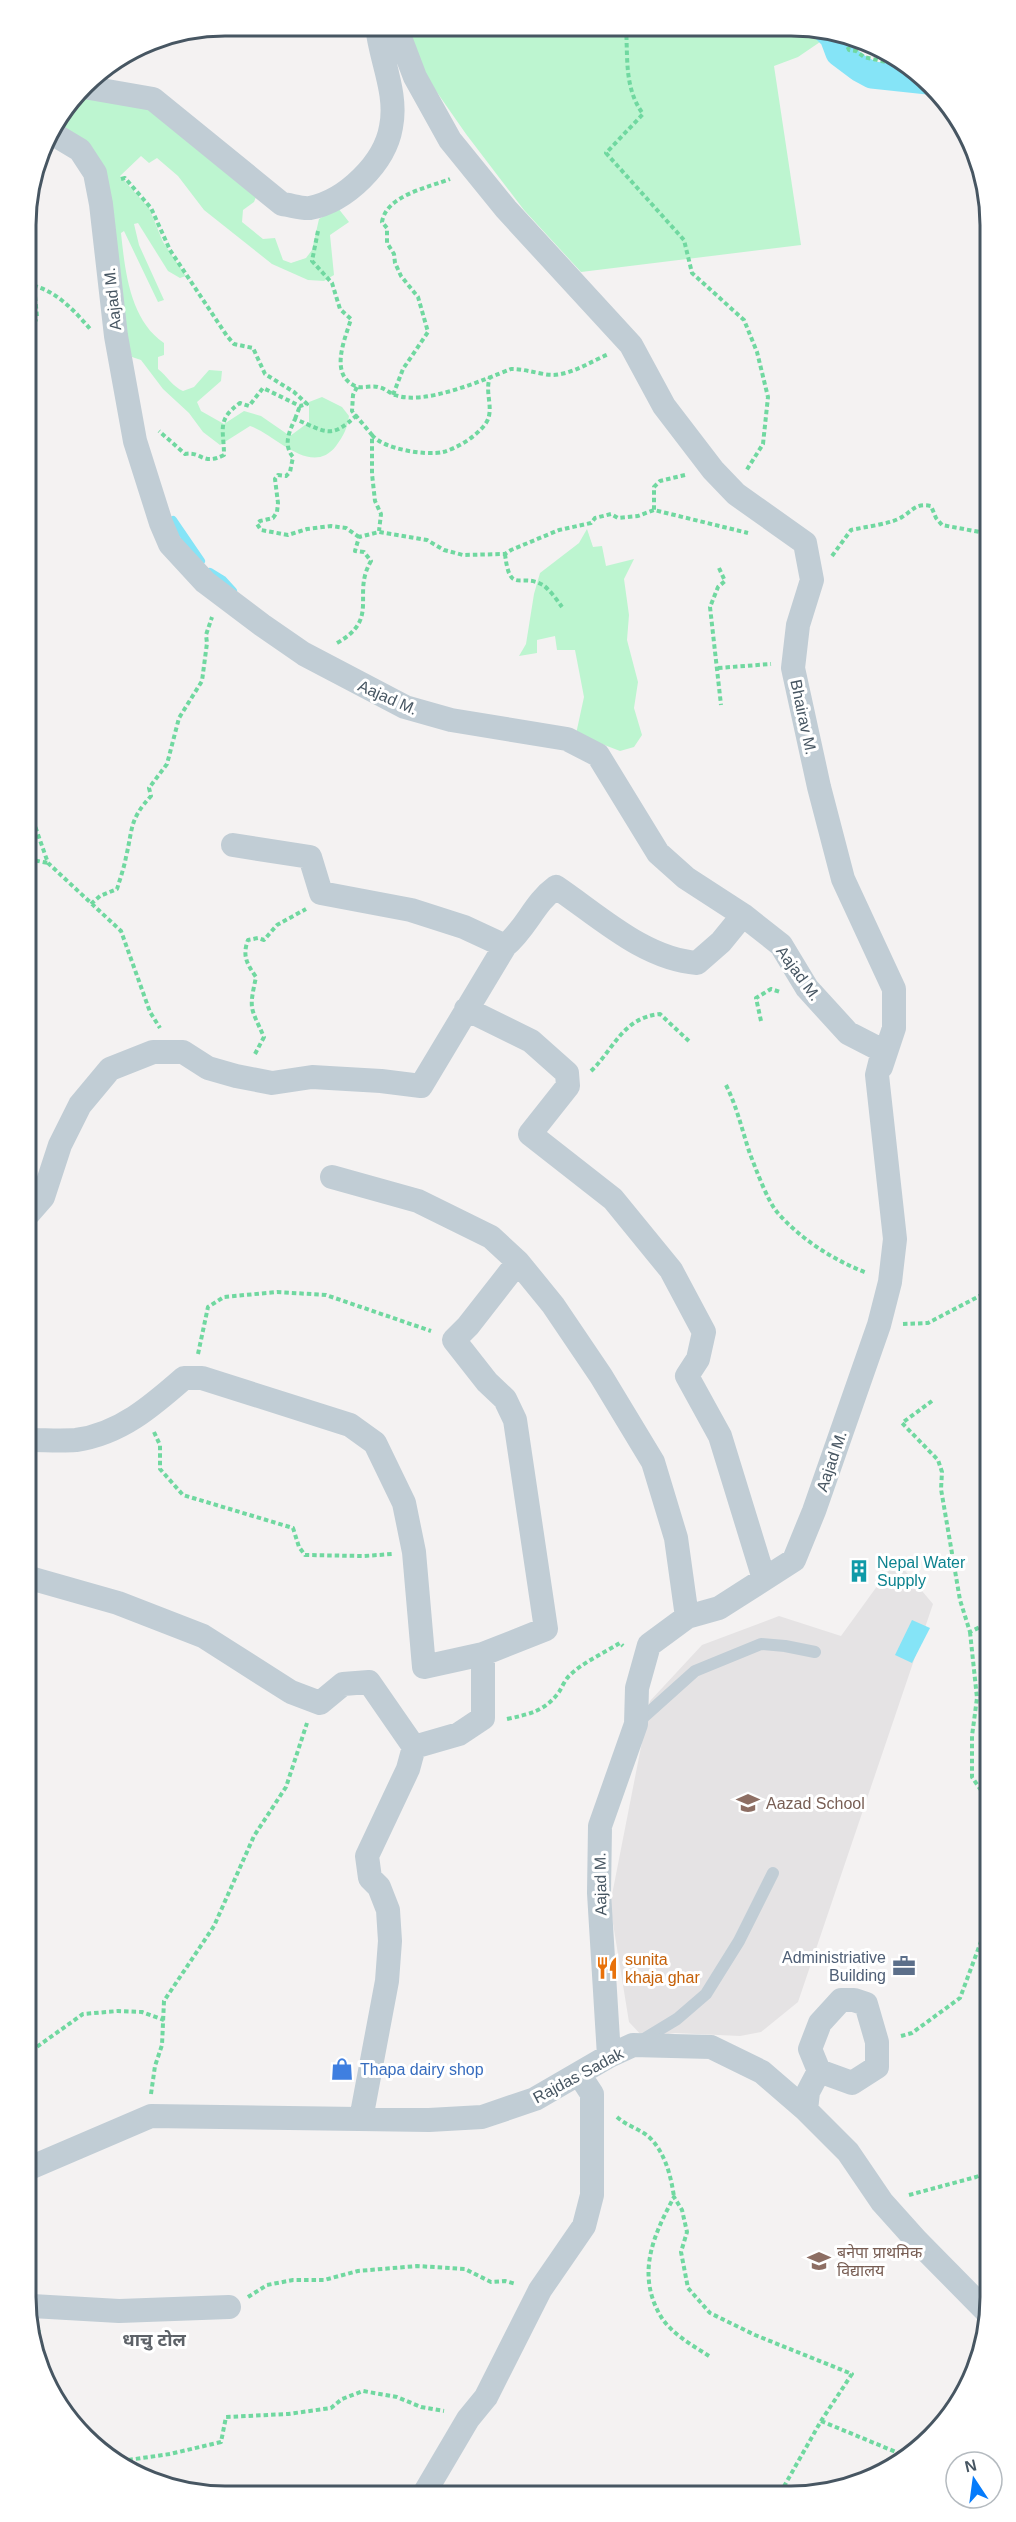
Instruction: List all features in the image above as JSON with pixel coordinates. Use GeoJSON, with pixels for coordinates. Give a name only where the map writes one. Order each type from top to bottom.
{"type":"FeatureCollection","features":[{"type":"Feature","properties":{"kind":"street"},"geometry":{"type":"LineString","coordinates":[[94,89],[153,99],[282,204],[309,208],[349,191],[379,159],[392,127],[391,93],[379,36]]}},
{"type":"Feature","properties":{"kind":"street","name":"Bhairav M."},"geometry":{"type":"LineString","coordinates":[[399,36],[414,77],[450,140],[506,209],[632,345],[664,406],[712,470],[736,494],[806,543],[812,580],[798,625],[793,668],[819,787],[843,879],[894,988],[894,1028],[887,1054],[877,1075]]}},
{"type":"Feature","properties":{"kind":"street","name":"Aajad M."},"geometry":{"type":"LineString","coordinates":[[58,136],[80,150],[95,174],[116,336],[135,441],[160,524],[170,544],[205,582],[304,654],[405,707],[451,720],[567,739],[598,755],[658,853],[686,878],[743,915],[781,945],[807,988],[848,1033],[883,1051],[877,1075],[895,1239],[890,1282],[879,1325],[814,1511],[794,1560],[719,1608],[687,1617],[649,1646],[637,1688],[636,1724],[600,1826],[599,1893],[609,2056]]}},
{"type":"Feature","properties":{"kind":"street"},"geometry":{"type":"LineString","coordinates":[[233,845],[310,857],[321,893],[411,910],[464,927],[505,946]]}},
{"type":"Feature","properties":{"kind":"street"},"geometry":{"type":"LineString","coordinates":[[36,1205],[43,1197],[60,1145],[80,1105],[110,1069],[153,1052],[183,1052],[208,1068],[272,1083],[312,1077],[421,1086],[505,946],[516,937],[544,896],[556,887],[640,945],[678,961],[697,963],[721,942],[743,915]]}},
{"type":"Feature","properties":{"kind":"street"},"geometry":{"type":"LineString","coordinates":[[466,1010],[531,1041],[567,1073],[568,1086],[530,1134],[613,1199],[671,1270],[704,1332],[698,1359],[687,1376],[720,1436],[764,1579]]}},
{"type":"Feature","properties":{"kind":"street"},"geometry":{"type":"LineString","coordinates":[[332,1177],[418,1201],[491,1237],[518,1262],[553,1305],[601,1376],[653,1462],[676,1538],[687,1617]]}},
{"type":"Feature","properties":{"kind":"street"},"geometry":{"type":"LineString","coordinates":[[36,1440],[76,1440],[110,1431],[146,1412],[184,1378],[202,1378],[350,1425],[375,1443],[404,1503],[414,1552],[424,1667],[483,1654],[546,1629],[515,1420],[505,1399],[487,1382],[454,1340],[468,1326],[518,1262]]}},
{"type":"Feature","properties":{"kind":"street"},"geometry":{"type":"LineString","coordinates":[[36,1580],[118,1603],[203,1636],[291,1692],[320,1703],[343,1684],[369,1682],[414,1747],[408,1769],[367,1856],[370,1878],[379,1887],[388,1911],[390,1941],[385,1990],[361,2119]]}},
{"type":"Feature","properties":{"kind":"street"},"geometry":{"type":"LineString","coordinates":[[414,1747],[459,1734],[483,1718],[483,1654]]}},
{"type":"Feature","properties":{"kind":"street"},"geometry":{"type":"LineString","coordinates":[[841,2000],[854,2000],[866,2004],[877,2042],[877,2067],[852,2083],[819,2071],[810,2049],[820,2023],[841,2000]]}},
{"type":"Feature","properties":{"kind":"street","name":"Rajdas Sadak"},"geometry":{"type":"LineString","coordinates":[[36,2165],[151,2116],[429,2120],[482,2117],[535,2099],[609,2056],[633,2045],[711,2047],[762,2072],[806,2110],[848,2152],[882,2202],[980,2305]]}},
{"type":"Feature","properties":{"kind":"street"},"geometry":{"type":"LineString","coordinates":[[806,2110],[808,2092],[819,2071]]}},
{"type":"Feature","properties":{"kind":"street"},"geometry":{"type":"LineString","coordinates":[[429,2486],[468,2419],[486,2397],[540,2290],[584,2226],[592,2194],[592,2094],[579,2074]]}},
{"type":"Feature","properties":{"kind":"street"},"geometry":{"type":"LineString","coordinates":[[37,2306],[119,2311],[229,2307]]}},
{"type":"Feature","properties":{"kind":"lane"},"geometry":{"type":"LineString","coordinates":[[636,1724],[695,1671],[761,1644],[815,1652]]}},
{"type":"Feature","properties":{"kind":"lane"},"geometry":{"type":"LineString","coordinates":[[633,2045],[676,2019],[706,1994],[739,1941],[773,1873]]}},
{"type":"Feature","properties":{"kind":"path"},"geometry":{"type":"LineString","coordinates":[[627,36],[626,71],[630,87],[642,114],[606,153],[684,240],[692,273],[744,320],[760,363],[768,398],[763,444],[747,468],[736,494]]}},
{"type":"Feature","properties":{"kind":"path"},"geometry":{"type":"LineString","coordinates":[[845,44],[849,50],[856,51],[864,57],[888,63]]}},
{"type":"Feature","properties":{"kind":"path"},"geometry":{"type":"LineString","coordinates":[[393,395],[403,369],[428,332],[418,297],[394,263],[394,254],[387,243],[383,217],[403,195],[449,180],[472,166]]}},
{"type":"Feature","properties":{"kind":"path"},"geometry":{"type":"LineString","coordinates":[[97,186],[126,178],[151,208],[170,250],[227,336],[234,344],[253,348],[265,374],[306,404],[300,406],[263,388],[249,406],[240,404],[225,417],[222,425],[224,454],[216,459],[205,460],[192,453],[185,454],[180,451],[162,434],[143,410],[139,413],[131,412]]}},
{"type":"Feature","properties":{"kind":"path"},"geometry":{"type":"LineString","coordinates":[[309,208],[321,222],[312,261],[332,284],[340,309],[351,319],[343,346],[341,370],[345,379],[357,387],[378,387],[393,395],[425,397],[511,369],[534,371],[546,375],[572,371],[632,345]]}},
{"type":"Feature","properties":{"kind":"path"},"geometry":{"type":"LineString","coordinates":[[36,286],[63,301],[121,364]]}},
{"type":"Feature","properties":{"kind":"path"},"geometry":{"type":"LineString","coordinates":[[357,387],[351,405],[352,411],[378,442],[385,446],[442,453],[458,446],[480,430],[487,421],[490,409],[487,384],[490,377]]}},
{"type":"Feature","properties":{"kind":"path"},"geometry":{"type":"LineString","coordinates":[[300,406],[287,441],[289,452],[293,457],[290,472],[286,476],[278,475],[275,479],[277,512],[273,518],[257,524],[261,530],[288,535],[307,529],[331,526],[346,528],[359,537],[379,532],[427,540],[444,550],[463,555],[505,554],[559,530],[591,523],[596,518],[612,514],[618,518],[638,516],[654,510],[746,534],[788,530]]}},
{"type":"Feature","properties":{"kind":"path"},"geometry":{"type":"LineString","coordinates":[[295,419],[330,432],[340,431],[357,415]]}},
{"type":"Feature","properties":{"kind":"path"},"geometry":{"type":"LineString","coordinates":[[372,435],[375,501],[381,514],[379,532]]}},
{"type":"Feature","properties":{"kind":"path"},"geometry":{"type":"LineString","coordinates":[[654,510],[654,487],[660,481],[712,470]]}},
{"type":"Feature","properties":{"kind":"path"},"geometry":{"type":"LineString","coordinates":[[809,560],[820,552],[830,557],[851,530],[902,518],[910,510],[922,504],[931,506],[942,525],[980,532]]}},
{"type":"Feature","properties":{"kind":"path"},"geometry":{"type":"LineString","coordinates":[[304,654],[318,656],[356,630],[360,623],[365,609],[362,597],[364,582],[371,561],[364,552],[355,551],[359,537]]}},
{"type":"Feature","properties":{"kind":"path"},"geometry":{"type":"LineString","coordinates":[[505,554],[507,570],[511,578],[518,582],[531,581],[544,585],[562,607]]}},
{"type":"Feature","properties":{"kind":"path"},"geometry":{"type":"LineString","coordinates":[[719,568],[725,581],[718,587],[710,606],[721,705]]}},
{"type":"Feature","properties":{"kind":"path"},"geometry":{"type":"LineString","coordinates":[[91,904],[99,896],[117,889],[127,855],[131,825],[141,807],[151,796],[149,788],[167,764],[179,718],[202,681],[207,649],[206,635],[212,623],[211,613],[214,605],[203,588],[205,582]]}},
{"type":"Feature","properties":{"kind":"path"},"geometry":{"type":"LineString","coordinates":[[718,668],[783,662],[793,668]]}},
{"type":"Feature","properties":{"kind":"path"},"geometry":{"type":"LineString","coordinates":[[36,829],[48,863],[121,931],[150,1011],[164,1035],[153,1052]]}},
{"type":"Feature","properties":{"kind":"path"},"geometry":{"type":"LineString","coordinates":[[36,861],[48,863]]}},
{"type":"Feature","properties":{"kind":"path"},"geometry":{"type":"LineString","coordinates":[[236,1076],[244,1077],[264,1037],[251,1011],[250,1001],[256,977],[249,967],[244,951],[248,940],[258,938],[264,940],[278,925],[304,911],[321,893]]}},
{"type":"Feature","properties":{"kind":"path"},"geometry":{"type":"LineString","coordinates":[[761,1020],[756,998],[761,994],[771,989],[791,996],[807,988]]}},
{"type":"Feature","properties":{"kind":"path"},"geometry":{"type":"LineString","coordinates":[[568,1086],[580,1080],[599,1063],[614,1041],[630,1024],[646,1016],[660,1014],[691,1043]]}},
{"type":"Feature","properties":{"kind":"path"},"geometry":{"type":"LineString","coordinates":[[726,1084],[736,1105],[750,1153],[776,1210],[804,1238],[853,1268],[890,1282]]}},
{"type":"Feature","properties":{"kind":"path"},"geometry":{"type":"LineString","coordinates":[[202,1378],[197,1362],[208,1307],[224,1297],[277,1292],[326,1295],[454,1340]]}},
{"type":"Feature","properties":{"kind":"path"},"geometry":{"type":"LineString","coordinates":[[879,1325],[928,1323],[980,1296]]}},
{"type":"Feature","properties":{"kind":"path"},"geometry":{"type":"LineString","coordinates":[[932,1401],[902,1423],[938,1460],[942,1472],[941,1489],[960,1600],[970,1632],[977,1698],[972,1737],[972,1777],[980,1789]]}},
{"type":"Feature","properties":{"kind":"path"},"geometry":{"type":"LineString","coordinates":[[146,1412],[160,1445],[160,1469],[183,1495],[293,1528],[299,1546],[305,1555],[364,1556],[414,1552]]}},
{"type":"Feature","properties":{"kind":"path"},"geometry":{"type":"LineString","coordinates":[[970,1632],[980,1627]]}},
{"type":"Feature","properties":{"kind":"path"},"geometry":{"type":"LineString","coordinates":[[483,1718],[501,1720],[539,1711],[549,1704],[568,1677],[620,1643],[633,1655],[645,1661]]}},
{"type":"Feature","properties":{"kind":"path"},"geometry":{"type":"LineString","coordinates":[[151,2116],[155,2066],[162,2045],[164,2001],[214,1926],[254,1836],[286,1787],[312,1708],[320,1703]]}},
{"type":"Feature","properties":{"kind":"path"},"geometry":{"type":"LineString","coordinates":[[877,2042],[912,2033],[960,1998],[980,1944]]}},
{"type":"Feature","properties":{"kind":"path"},"geometry":{"type":"LineString","coordinates":[[36,2047],[82,2014],[142,2012],[164,2020]]}},
{"type":"Feature","properties":{"kind":"path"},"geometry":{"type":"LineString","coordinates":[[592,2094],[626,2124],[649,2137],[666,2162],[674,2197],[682,2210],[687,2232],[681,2252],[688,2288],[710,2313],[754,2335],[852,2374],[784,2486]]}},
{"type":"Feature","properties":{"kind":"path"},"geometry":{"type":"LineString","coordinates":[[882,2202],[980,2175]]}},
{"type":"Feature","properties":{"kind":"path"},"geometry":{"type":"LineString","coordinates":[[674,2197],[661,2222],[648,2258],[651,2289],[660,2315],[681,2338],[709,2356]]}},
{"type":"Feature","properties":{"kind":"path"},"geometry":{"type":"LineString","coordinates":[[229,2307],[267,2285],[293,2280],[324,2280],[358,2271],[417,2266],[465,2269],[491,2282],[506,2281],[540,2290]]}},
{"type":"Feature","properties":{"kind":"path"},"geometry":{"type":"LineString","coordinates":[[129,2460],[170,2454],[221,2442],[226,2417],[331,2409],[342,2399],[363,2391],[397,2397],[421,2407],[445,2411],[468,2419]]}},
{"type":"Feature","properties":{"kind":"path"},"geometry":{"type":"LineString","coordinates":[[822,2421],[898,2453]]}},
{"type":"Feature","properties":{"kind":"shaded area","name":"Aazad School"},"geometry":{"type":"Polygon","coordinates":[[[896,1560],[933,1604],[798,2002],[761,2032],[740,2036],[675,2033],[644,2038],[629,2022],[610,1905],[650,1701],[702,1645],[779,1616],[841,1636],[896,1560]]]}},
{"type":"Feature","properties":{"kind":"green space"},"geometry":{"type":"Polygon","coordinates":[[[411,36],[804,36],[842,44],[851,52],[901,72],[920,87],[874,81],[840,63],[820,42],[798,57],[774,66],[801,245],[581,272],[524,210],[427,78],[411,36]]]}},
{"type":"Feature","properties":{"kind":"green space"},"geometry":{"type":"Polygon","coordinates":[[[88,95],[154,107],[257,194],[254,202],[243,210],[242,222],[263,239],[275,238],[283,260],[291,263],[306,258],[312,250],[319,219],[338,208],[349,222],[330,235],[334,275],[324,281],[308,280],[272,264],[204,210],[178,176],[157,158],[149,163],[141,156],[120,176],[149,208],[163,242],[186,276],[180,278],[168,271],[138,223],[134,224],[139,245],[164,300],[158,302],[124,231],[121,233],[131,294],[144,321],[164,343],[164,355],[158,357],[158,369],[183,391],[194,387],[209,370],[222,371],[221,381],[197,402],[201,411],[224,424],[244,411],[261,416],[290,436],[309,422],[309,402],[322,397],[342,407],[349,416],[343,435],[336,446],[326,455],[316,458],[293,451],[250,426],[220,445],[203,432],[189,413],[163,389],[141,360],[132,357],[128,346],[109,210],[59,134],[88,95]]]}},
{"type":"Feature","properties":{"kind":"green space"},"geometry":{"type":"Polygon","coordinates":[[[587,529],[593,547],[602,546],[606,566],[634,559],[624,579],[629,615],[627,640],[638,682],[634,708],[642,735],[634,747],[620,751],[576,734],[584,697],[575,650],[557,650],[555,636],[537,640],[537,653],[519,656],[526,644],[534,594],[540,573],[579,543],[587,529]]]}},
{"type":"Feature","properties":{"kind":"water"},"geometry":{"type":"Polygon","coordinates":[[[912,1620],[930,1628],[912,1663],[895,1655],[912,1620]]]}},
{"type":"Feature","properties":{"kind":"waterway"},"geometry":{"type":"LineString","coordinates":[[835,42],[839,53],[872,75],[911,79]]}},
{"type":"Feature","properties":{"kind":"waterway"},"geometry":{"type":"LineString","coordinates":[[173,520],[201,561]]}},
{"type":"Feature","properties":{"kind":"waterway"},"geometry":{"type":"LineString","coordinates":[[210,572],[223,580],[233,591]]}},
{"type":"Feature","properties":{"kind":"place","name":"Nepal Water Supply"},"geometry":{"type":"Point","coordinates":[859,1571]}},
{"type":"Feature","properties":{"kind":"place","name":"Aazad School"},"geometry":{"type":"Point","coordinates":[748,1803]}},
{"type":"Feature","properties":{"kind":"place","name":"Administriative Building"},"geometry":{"type":"Point","coordinates":[904,1966]}},
{"type":"Feature","properties":{"kind":"place","name":"sunita khaja ghar"},"geometry":{"type":"Point","coordinates":[607,1968]}},
{"type":"Feature","properties":{"kind":"place","name":"Thapa dairy shop"},"geometry":{"type":"Point","coordinates":[342,2069]}},
{"type":"Feature","properties":{"kind":"place","name":"बनेपा प्राथमिक विद्यालय"},"geometry":{"type":"Point","coordinates":[819,2261]}},
{"type":"Feature","properties":{"kind":"district","name":"धाचु टोल"},"geometry":{"type":"Point","coordinates":[154,2340]}}]}
